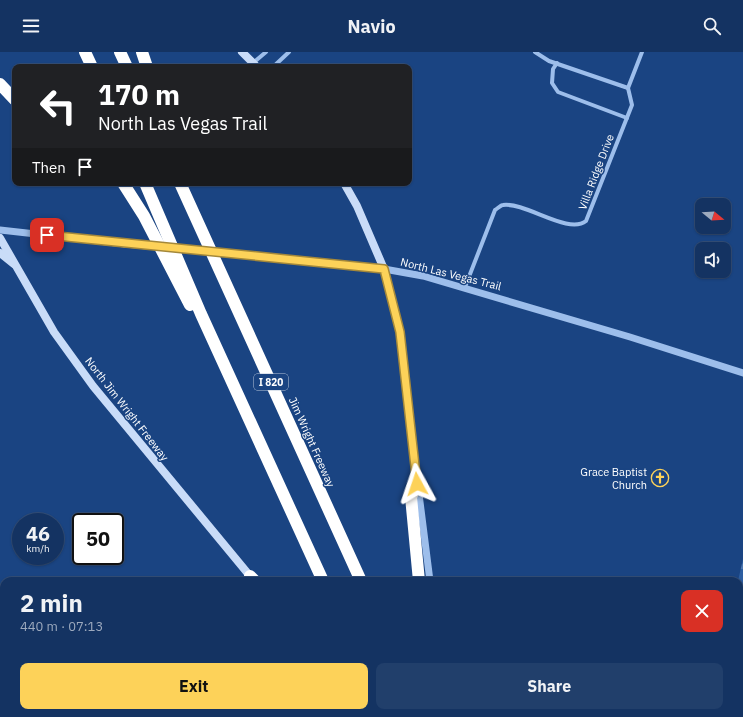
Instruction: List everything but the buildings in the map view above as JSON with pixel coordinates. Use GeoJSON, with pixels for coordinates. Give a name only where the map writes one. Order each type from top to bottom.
{"type":"FeatureCollection","features":[{"type":"Feature","properties":{"kind":"highway"},"geometry":{"type":"LineString","coordinates":[[85,52],[91,64]]}},
{"type":"Feature","properties":{"kind":"highway"},"geometry":{"type":"LineString","coordinates":[[120,52],[126,64]]}},
{"type":"Feature","properties":{"kind":"highway"},"geometry":{"type":"LineString","coordinates":[[142,52],[146,64]]}},
{"type":"Feature","properties":{"kind":"highway"},"geometry":{"type":"LineString","coordinates":[[0,84],[12,97]]}},
{"type":"Feature","properties":{"kind":"highway"},"geometry":{"type":"LineString","coordinates":[[125,186],[144,216],[190,306],[201,314]]}},
{"type":"Feature","properties":{"kind":"highway","name":"I 820"},"geometry":{"type":"LineString","coordinates":[[146,186],[201,314],[321,577]]}},
{"type":"Feature","properties":{"kind":"highway","name":"Jim Wright Freeway"},"geometry":{"type":"LineString","coordinates":[[181,186],[359,577]]}},
{"type":"Feature","properties":{"kind":"highway"},"geometry":{"type":"LineString","coordinates":[[417,484],[411,497],[419,577]]}},
{"type":"Feature","properties":{"kind":"main road"},"geometry":{"type":"LineString","coordinates":[[242,52],[254,64]]}},
{"type":"Feature","properties":{"kind":"main road"},"geometry":{"type":"LineString","coordinates":[[346,186],[357,206],[384,269],[400,332],[417,484]]}},
{"type":"Feature","properties":{"kind":"main road","name":"North Jim Wright Freeway"},"geometry":{"type":"LineString","coordinates":[[0,238],[54,332],[93,386],[251,577]]}},
{"type":"Feature","properties":{"kind":"main road"},"geometry":{"type":"LineString","coordinates":[[0,253],[16,266]]}},
{"type":"Feature","properties":{"kind":"street"},"geometry":{"type":"LineString","coordinates":[[256,64],[266,52]]}},
{"type":"Feature","properties":{"kind":"street"},"geometry":{"type":"LineString","coordinates":[[276,64],[289,52]]}},
{"type":"Feature","properties":{"kind":"street"},"geometry":{"type":"LineString","coordinates":[[535,52],[549,61],[628,88],[642,52]]}},
{"type":"Feature","properties":{"kind":"street"},"geometry":{"type":"LineString","coordinates":[[557,63],[553,69],[552,83],[558,92],[627,118]]}},
{"type":"Feature","properties":{"kind":"street","name":"Villa Ridge Drive"},"geometry":{"type":"LineString","coordinates":[[465,287],[495,210],[502,205],[513,206],[571,224],[581,224],[586,221],[632,105],[628,88]]}},
{"type":"Feature","properties":{"kind":"street","name":"North Las Vegas Trail"},"geometry":{"type":"LineString","coordinates":[[0,230],[125,244],[384,269],[423,276],[465,287],[743,373]]}},
{"type":"Feature","properties":{"kind":"street"},"geometry":{"type":"LineString","coordinates":[[417,484],[429,577]]}},
{"type":"Feature","properties":{"kind":"green space"},"geometry":{"type":"Polygon","coordinates":[[[743,559],[743,577],[739,577],[743,559]]]}},
{"type":"Feature","properties":{"kind":"place","name":"Grace Baptist Church"},"geometry":{"type":"Point","coordinates":[660,478]}},
{"type":"Feature","properties":{"kind":"route"},"geometry":{"type":"LineString","coordinates":[[47,235],[384,269],[400,332],[414,441],[417,484]]}}]}
